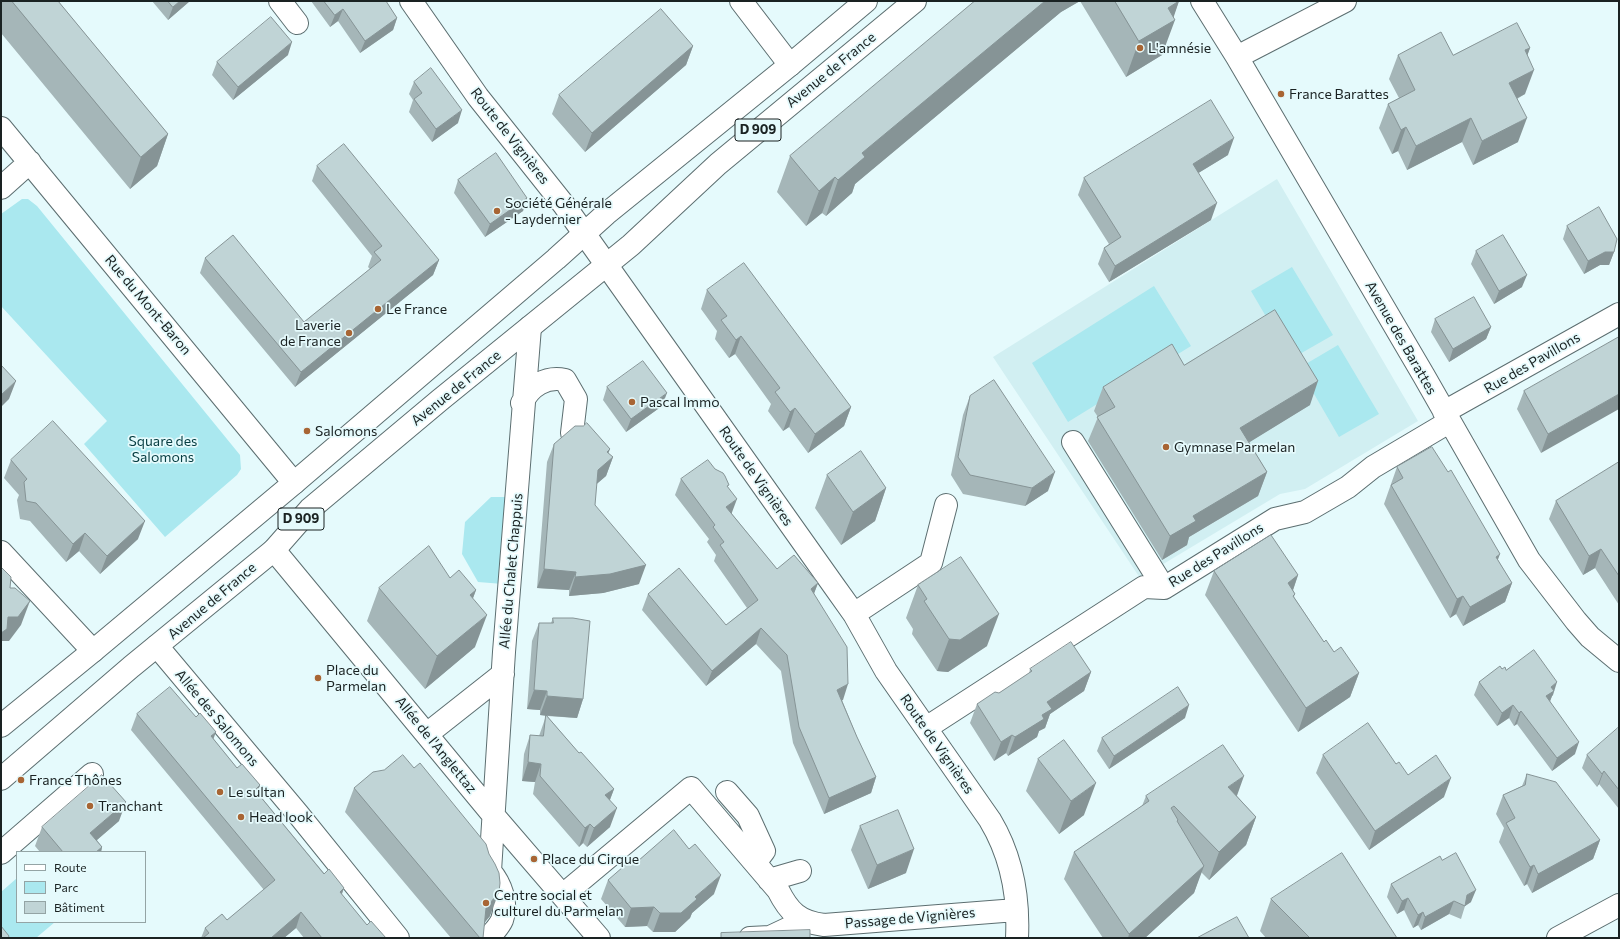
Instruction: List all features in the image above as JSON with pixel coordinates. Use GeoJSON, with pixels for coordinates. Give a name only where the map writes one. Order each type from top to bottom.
{"type":"FeatureCollection","features":[{"type":"Feature","properties":{"kind":"street"},"geometry":{"type":"LineString","coordinates":[[280,1],[297,23]]}},
{"type":"Feature","properties":{"kind":"street","name":"Route de Vignières"},"geometry":{"type":"LineString","coordinates":[[411,1],[482,102],[564,205],[854,614],[886,671],[968,786],[998,833],[1004,846],[1012,878],[1016,910],[1017,938]]}},
{"type":"Feature","properties":{"kind":"street"},"geometry":{"type":"LineString","coordinates":[[741,1],[790,65]]}},
{"type":"Feature","properties":{"kind":"street","name":"D 909"},"geometry":{"type":"LineString","coordinates":[[1,726],[294,483],[544,270],[611,210],[790,65],[866,1]]}},
{"type":"Feature","properties":{"kind":"street","name":"Avenue de France"},"geometry":{"type":"LineString","coordinates":[[1,779],[56,730],[274,550],[310,509],[434,405],[606,266],[631,245],[718,164],[915,1]]}},
{"type":"Feature","properties":{"kind":"street","name":"Avenue des Barattes"},"geometry":{"type":"LineString","coordinates":[[1202,1],[1237,57],[1530,560],[1576,622],[1590,637],[1619,661]]}},
{"type":"Feature","properties":{"kind":"street"},"geometry":{"type":"LineString","coordinates":[[1237,57],[1345,1]]}},
{"type":"Feature","properties":{"kind":"street","name":"Rue du Mont-Baron"},"geometry":{"type":"LineString","coordinates":[[1,128],[294,483]]}},
{"type":"Feature","properties":{"kind":"street"},"geometry":{"type":"LineString","coordinates":[[1,188],[30,162]]}},
{"type":"Feature","properties":{"kind":"street","name":"Rue des Pavillons"},"geometry":{"type":"LineString","coordinates":[[926,728],[1144,587],[1164,588],[1275,519],[1305,512],[1348,487],[1447,417],[1619,314]]}},
{"type":"Feature","properties":{"kind":"street","name":"Allée du Chalet Chappuis"},"geometry":{"type":"LineString","coordinates":[[489,938],[502,920],[504,906],[499,883],[490,871],[503,674],[526,394],[530,327]]}},
{"type":"Feature","properties":{"kind":"street"},"geometry":{"type":"LineString","coordinates":[[511,432],[526,394],[534,386],[557,378],[565,380],[576,399],[572,433]]}},
{"type":"Feature","properties":{"kind":"street"},"geometry":{"type":"LineString","coordinates":[[1073,442],[1164,588]]}},
{"type":"Feature","properties":{"kind":"street"},"geometry":{"type":"LineString","coordinates":[[854,614],[932,563],[946,505]]}},
{"type":"Feature","properties":{"kind":"street","name":"Allée de l'Anglettaz"},"geometry":{"type":"LineString","coordinates":[[274,550],[428,734],[494,816],[599,938]]}},
{"type":"Feature","properties":{"kind":"street"},"geometry":{"type":"LineString","coordinates":[[1,552],[93,651]]}},
{"type":"Feature","properties":{"kind":"street","name":"Allée des Salomons"},"geometry":{"type":"LineString","coordinates":[[157,646],[298,814],[398,938]]}},
{"type":"Feature","properties":{"kind":"street"},"geometry":{"type":"LineString","coordinates":[[428,734],[503,674]]}},
{"type":"Feature","properties":{"kind":"street"},"geometry":{"type":"LineString","coordinates":[[1,853],[92,774]]}},
{"type":"Feature","properties":{"kind":"street","name":"Passage de Vignières"},"geometry":{"type":"LineString","coordinates":[[563,895],[691,788],[778,890],[788,907],[795,915],[804,921],[824,925],[1016,910]]}},
{"type":"Feature","properties":{"kind":"street"},"geometry":{"type":"LineString","coordinates":[[727,792],[748,816],[764,851],[755,863]]}},
{"type":"Feature","properties":{"kind":"street"},"geometry":{"type":"LineString","coordinates":[[769,880],[800,871]]}},
{"type":"Feature","properties":{"kind":"street"},"geometry":{"type":"LineString","coordinates":[[1558,938],[1619,905]]}},
{"type":"Feature","properties":{"kind":"street"},"geometry":{"type":"LineString","coordinates":[[750,938],[770,937],[804,921]]}},
{"type":"Feature","properties":{"kind":"shaded area","name":"Gymnase Parmelan"},"geometry":{"type":"Polygon","coordinates":[[[1277,179],[1418,421],[1305,489],[1280,494],[1140,578],[993,357],[1277,179]]]}},
{"type":"Feature","properties":{"kind":"green space","name":"Square des Salomons"},"geometry":{"type":"Polygon","coordinates":[[[22,199],[28,199],[37,206],[240,455],[241,469],[237,475],[165,537],[84,444],[107,421],[1,306],[1,214],[22,199]]]}},
{"type":"Feature","properties":{"kind":"green space"},"geometry":{"type":"Polygon","coordinates":[[[1292,267],[1333,335],[1291,359],[1251,291],[1292,267]]]}},
{"type":"Feature","properties":{"kind":"green space"},"geometry":{"type":"Polygon","coordinates":[[[1154,286],[1191,346],[1068,422],[1032,363],[1154,286]]]}},
{"type":"Feature","properties":{"kind":"green space"},"geometry":{"type":"Polygon","coordinates":[[[1338,345],[1379,414],[1339,437],[1299,368],[1338,345]]]}},
{"type":"Feature","properties":{"kind":"green space"},"geometry":{"type":"Polygon","coordinates":[[[491,497],[509,497],[503,584],[478,582],[462,554],[465,522],[491,497]]]}},
{"type":"Feature","properties":{"kind":"green space"},"geometry":{"type":"Polygon","coordinates":[[[16,879],[16,923],[54,923],[36,938],[1,938],[1,892],[16,879]]]}},
{"type":"Feature","properties":{"kind":"building"},"geometry":{"type":"Polygon","coordinates":[[[12,1],[58,1],[168,134],[141,157],[12,1]]]}},
{"type":"Feature","properties":{"kind":"building"},"geometry":{"type":"Polygon","coordinates":[[[168,1],[180,1],[173,7],[168,1]]]}},
{"type":"Feature","properties":{"kind":"building"},"geometry":{"type":"Polygon","coordinates":[[[324,1],[386,1],[397,18],[365,41],[343,9],[335,15],[324,1]]]}},
{"type":"Feature","properties":{"kind":"building"},"geometry":{"type":"Polygon","coordinates":[[[975,1],[1045,1],[862,153],[865,157],[838,180],[835,177],[819,191],[790,156],[975,1]]]}},
{"type":"Feature","properties":{"kind":"building"},"geometry":{"type":"Polygon","coordinates":[[[1115,1],[1179,1],[1168,8],[1175,20],[1139,41],[1115,1]]]}},
{"type":"Feature","properties":{"kind":"building"},"geometry":{"type":"Polygon","coordinates":[[[661,9],[693,46],[592,133],[559,95],[661,9]]]}},
{"type":"Feature","properties":{"kind":"building"},"geometry":{"type":"Polygon","coordinates":[[[271,17],[292,42],[238,87],[217,62],[271,17]]]}},
{"type":"Feature","properties":{"kind":"building"},"geometry":{"type":"Polygon","coordinates":[[[1517,23],[1530,48],[1525,50],[1534,70],[1509,83],[1527,118],[1482,141],[1471,118],[1416,146],[1406,127],[1401,130],[1388,104],[1415,90],[1398,55],[1441,32],[1453,55],[1517,23]]]}},
{"type":"Feature","properties":{"kind":"building"},"geometry":{"type":"Polygon","coordinates":[[[431,68],[462,110],[436,129],[414,99],[422,93],[414,82],[431,68]]]}},
{"type":"Feature","properties":{"kind":"building"},"geometry":{"type":"Polygon","coordinates":[[[1211,100],[1234,138],[1193,164],[1217,203],[1115,266],[1104,248],[1121,237],[1084,178],[1211,100]]]}},
{"type":"Feature","properties":{"kind":"building"},"geometry":{"type":"Polygon","coordinates":[[[344,144],[439,260],[301,372],[205,258],[233,235],[304,322],[381,260],[374,252],[382,246],[317,166],[344,144]]]}},
{"type":"Feature","properties":{"kind":"building"},"geometry":{"type":"Polygon","coordinates":[[[496,153],[527,198],[490,224],[458,180],[496,153]]]}},
{"type":"Feature","properties":{"kind":"building"},"geometry":{"type":"Polygon","coordinates":[[[1599,207],[1617,239],[1614,252],[1605,252],[1588,261],[1567,226],[1599,207]]]}},
{"type":"Feature","properties":{"kind":"building"},"geometry":{"type":"Polygon","coordinates":[[[1503,235],[1527,275],[1499,291],[1476,251],[1503,235]]]}},
{"type":"Feature","properties":{"kind":"building"},"geometry":{"type":"Polygon","coordinates":[[[744,263],[851,407],[815,434],[795,408],[790,412],[775,392],[780,388],[741,336],[736,340],[721,320],[727,316],[707,290],[744,263]]]}},
{"type":"Feature","properties":{"kind":"building"},"geometry":{"type":"Polygon","coordinates":[[[1474,297],[1491,327],[1453,349],[1435,319],[1474,297]]]}},
{"type":"Feature","properties":{"kind":"building","name":"Gymnase Parmelan"},"geometry":{"type":"Polygon","coordinates":[[[1275,310],[1318,381],[1240,428],[1267,472],[1193,516],[1196,521],[1170,536],[1097,417],[1115,407],[1103,387],[1172,344],[1184,365],[1275,310]]]}},
{"type":"Feature","properties":{"kind":"building"},"geometry":{"type":"Polygon","coordinates":[[[1619,337],[1619,394],[1548,434],[1524,391],[1619,337]]]}},
{"type":"Feature","properties":{"kind":"building"},"geometry":{"type":"Polygon","coordinates":[[[643,361],[667,393],[631,419],[607,387],[643,361]]]}},
{"type":"Feature","properties":{"kind":"building"},"geometry":{"type":"Polygon","coordinates":[[[1,365],[16,381],[1,395],[1,365]]]}},
{"type":"Feature","properties":{"kind":"building"},"geometry":{"type":"Polygon","coordinates":[[[994,380],[1055,472],[1032,488],[970,475],[958,457],[970,396],[994,380]]]}},
{"type":"Feature","properties":{"kind":"building"},"geometry":{"type":"Polygon","coordinates":[[[53,421],[145,521],[107,556],[85,533],[73,544],[36,503],[26,501],[24,482],[27,479],[11,460],[53,421]]]}},
{"type":"Feature","properties":{"kind":"building"},"geometry":{"type":"Polygon","coordinates":[[[587,423],[610,449],[607,452],[613,457],[598,470],[595,505],[646,565],[610,574],[575,577],[576,572],[544,569],[554,444],[575,426],[583,426],[587,423]]]}},
{"type":"Feature","properties":{"kind":"building"},"geometry":{"type":"Polygon","coordinates":[[[1432,447],[1448,472],[1451,470],[1500,554],[1496,557],[1512,583],[1470,607],[1463,596],[1457,599],[1391,485],[1403,478],[1397,467],[1432,447]]]}},
{"type":"Feature","properties":{"kind":"building"},"geometry":{"type":"Polygon","coordinates":[[[861,451],[886,488],[853,512],[827,475],[861,451]]]}},
{"type":"Feature","properties":{"kind":"building"},"geometry":{"type":"Polygon","coordinates":[[[708,460],[715,469],[723,473],[729,485],[727,486],[737,499],[726,507],[777,569],[794,555],[818,583],[811,589],[847,647],[848,684],[837,690],[876,777],[829,798],[799,727],[787,655],[761,628],[712,671],[648,594],[679,568],[726,625],[758,600],[720,545],[724,542],[713,527],[715,525],[681,479],[708,460]]]}},
{"type":"Feature","properties":{"kind":"building"},"geometry":{"type":"Polygon","coordinates":[[[1619,462],[1619,576],[1601,549],[1589,556],[1556,501],[1619,462]]]}},
{"type":"Feature","properties":{"kind":"building"},"geometry":{"type":"Polygon","coordinates":[[[1271,535],[1298,575],[1288,583],[1295,594],[1293,596],[1324,642],[1326,640],[1334,652],[1341,647],[1359,673],[1306,708],[1214,571],[1271,535]]]}},
{"type":"Feature","properties":{"kind":"building"},"geometry":{"type":"Polygon","coordinates":[[[429,546],[450,578],[459,570],[476,590],[470,595],[487,615],[437,656],[379,588],[429,546]]]}},
{"type":"Feature","properties":{"kind":"building"},"geometry":{"type":"Polygon","coordinates":[[[961,557],[999,614],[960,640],[949,639],[924,601],[927,599],[918,585],[961,557]]]}},
{"type":"Feature","properties":{"kind":"building"},"geometry":{"type":"Polygon","coordinates":[[[1,567],[11,577],[10,588],[15,588],[30,601],[18,617],[8,617],[7,629],[1,633],[1,567]]]}},
{"type":"Feature","properties":{"kind":"building"},"geometry":{"type":"Polygon","coordinates":[[[553,618],[573,618],[590,621],[583,699],[547,696],[547,691],[534,690],[539,623],[553,623],[553,618]]]}},
{"type":"Feature","properties":{"kind":"building"},"geometry":{"type":"Polygon","coordinates":[[[1071,642],[1091,672],[1047,702],[1052,709],[1042,715],[1044,719],[1015,737],[1012,735],[1001,742],[977,704],[995,692],[999,693],[1032,671],[1030,669],[1071,642]]]}},
{"type":"Feature","properties":{"kind":"building"},"geometry":{"type":"Polygon","coordinates":[[[1534,650],[1557,682],[1551,687],[1554,691],[1546,696],[1579,742],[1557,758],[1521,711],[1519,713],[1513,705],[1502,713],[1479,682],[1500,666],[1502,669],[1505,667],[1506,670],[1534,650]]]}},
{"type":"Feature","properties":{"kind":"building"},"geometry":{"type":"Polygon","coordinates":[[[170,687],[196,717],[200,713],[216,732],[211,736],[237,768],[242,764],[260,785],[255,790],[324,874],[329,869],[344,888],[340,892],[367,925],[371,921],[386,938],[322,938],[301,912],[271,938],[203,938],[209,933],[205,928],[222,914],[227,920],[275,880],[137,714],[170,687]]]}},
{"type":"Feature","properties":{"kind":"building"},"geometry":{"type":"Polygon","coordinates":[[[1178,687],[1189,705],[1114,756],[1102,738],[1178,687]]]}},
{"type":"Feature","properties":{"kind":"building"},"geometry":{"type":"Polygon","coordinates":[[[546,715],[579,753],[581,752],[614,789],[605,795],[617,808],[594,828],[590,824],[585,828],[540,776],[541,764],[528,762],[530,735],[543,736],[546,715]]]}},
{"type":"Feature","properties":{"kind":"building"},"geometry":{"type":"Polygon","coordinates":[[[1368,723],[1396,764],[1399,762],[1408,775],[1436,755],[1451,778],[1375,831],[1323,755],[1368,723]]]}},
{"type":"Feature","properties":{"kind":"building"},"geometry":{"type":"Polygon","coordinates":[[[1618,728],[1619,790],[1604,771],[1602,774],[1587,755],[1618,728]]]}},
{"type":"Feature","properties":{"kind":"building"},"geometry":{"type":"Polygon","coordinates":[[[1064,740],[1096,783],[1071,801],[1038,759],[1064,740]]]}},
{"type":"Feature","properties":{"kind":"building"},"geometry":{"type":"Polygon","coordinates":[[[1223,745],[1244,776],[1228,787],[1256,817],[1219,852],[1174,806],[1171,808],[1178,820],[1177,821],[1204,866],[1129,934],[1074,852],[1149,801],[1146,796],[1223,745]]]}},
{"type":"Feature","properties":{"kind":"building"},"geometry":{"type":"Polygon","coordinates":[[[403,755],[414,768],[420,763],[486,844],[489,854],[499,873],[499,892],[486,908],[483,938],[480,938],[354,788],[373,772],[384,770],[403,755]]]}},
{"type":"Feature","properties":{"kind":"building"},"geometry":{"type":"Polygon","coordinates":[[[1527,774],[1556,782],[1600,840],[1538,874],[1534,865],[1530,867],[1506,823],[1515,818],[1503,795],[1525,785],[1527,774]]]}},
{"type":"Feature","properties":{"kind":"building"},"geometry":{"type":"Polygon","coordinates":[[[102,775],[126,802],[90,833],[102,847],[97,851],[62,851],[42,827],[102,775]]]}},
{"type":"Feature","properties":{"kind":"building"},"geometry":{"type":"Polygon","coordinates":[[[898,810],[914,849],[877,865],[860,826],[898,810]]]}},
{"type":"Feature","properties":{"kind":"building"},"geometry":{"type":"Polygon","coordinates":[[[674,830],[689,849],[695,844],[721,875],[695,897],[697,899],[681,913],[660,913],[654,907],[631,908],[608,880],[631,860],[634,864],[674,830]]]}},
{"type":"Feature","properties":{"kind":"building"},"geometry":{"type":"Polygon","coordinates":[[[1342,853],[1397,938],[1310,938],[1271,899],[1342,853]]]}},
{"type":"Feature","properties":{"kind":"building"},"geometry":{"type":"Polygon","coordinates":[[[1456,853],[1476,890],[1467,895],[1465,906],[1454,901],[1425,917],[1423,912],[1418,915],[1408,898],[1402,901],[1391,884],[1440,856],[1442,860],[1456,853]]]}},
{"type":"Feature","properties":{"kind":"building"},"geometry":{"type":"Polygon","coordinates":[[[1237,917],[1249,938],[1197,938],[1237,917]]]}},
{"type":"Feature","properties":{"kind":"building"},"geometry":{"type":"Polygon","coordinates":[[[1,926],[9,936],[8,938],[1,938],[1,926]]]}},
{"type":"Feature","properties":{"kind":"building"},"geometry":{"type":"Polygon","coordinates":[[[810,930],[810,938],[721,938],[721,933],[810,930]]]}},
{"type":"Feature","properties":{"kind":"place","name":"L'amnésie"},"geometry":{"type":"Point","coordinates":[1140,48]}},
{"type":"Feature","properties":{"kind":"place","name":"France Barattes"},"geometry":{"type":"Point","coordinates":[1281,94]}},
{"type":"Feature","properties":{"kind":"place","name":"Société Générale - Laydernier"},"geometry":{"type":"Point","coordinates":[497,211]}},
{"type":"Feature","properties":{"kind":"place","name":"Le France"},"geometry":{"type":"Point","coordinates":[378,309]}},
{"type":"Feature","properties":{"kind":"place","name":"Laverie de France"},"geometry":{"type":"Point","coordinates":[349,333]}},
{"type":"Feature","properties":{"kind":"place","name":"Pascal Immo"},"geometry":{"type":"Point","coordinates":[632,402]}},
{"type":"Feature","properties":{"kind":"place","name":"Salomons"},"geometry":{"type":"Point","coordinates":[307,431]}},
{"type":"Feature","properties":{"kind":"place","name":"Gymnase Parmelan"},"geometry":{"type":"Point","coordinates":[1166,447]}},
{"type":"Feature","properties":{"kind":"place","name":"Place du Parmelan"},"geometry":{"type":"Point","coordinates":[318,678]}},
{"type":"Feature","properties":{"kind":"place","name":"France Thônes"},"geometry":{"type":"Point","coordinates":[21,780]}},
{"type":"Feature","properties":{"kind":"place","name":"Le sultan"},"geometry":{"type":"Point","coordinates":[220,792]}},
{"type":"Feature","properties":{"kind":"place","name":"Tranchant"},"geometry":{"type":"Point","coordinates":[90,806]}},
{"type":"Feature","properties":{"kind":"place","name":"Head look"},"geometry":{"type":"Point","coordinates":[241,817]}},
{"type":"Feature","properties":{"kind":"place","name":"Place du Cirque"},"geometry":{"type":"Point","coordinates":[534,859]}},
{"type":"Feature","properties":{"kind":"place","name":"Centre social et culturel du Parmelan"},"geometry":{"type":"Point","coordinates":[486,903]}}]}
